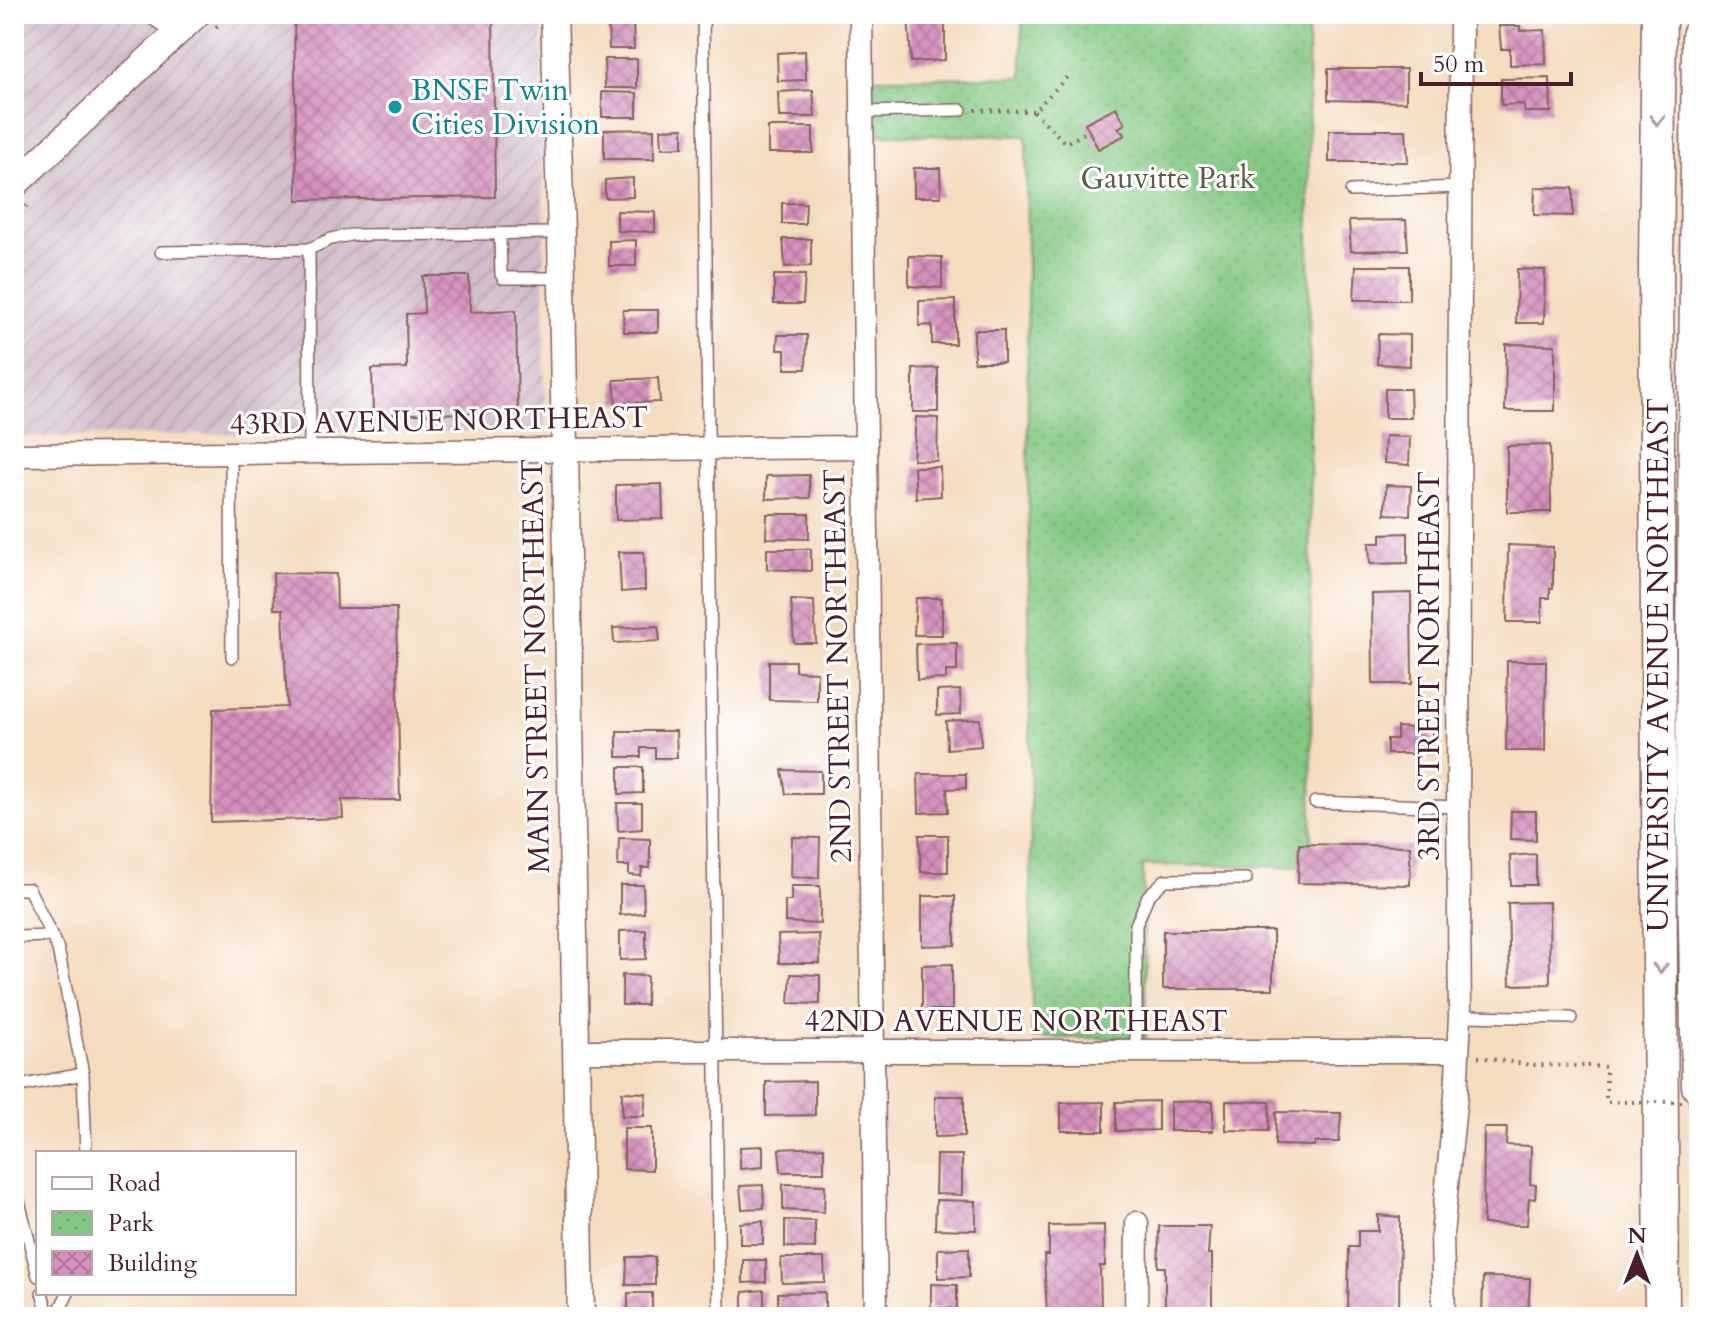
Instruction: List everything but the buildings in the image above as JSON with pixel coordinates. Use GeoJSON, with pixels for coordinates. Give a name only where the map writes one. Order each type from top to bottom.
{"type":"FeatureCollection","features":[{"type":"Feature","properties":{"kind":"main road","name":"UNIVERSITY AVENUE NORTHEAST"},"geometry":{"type":"LineString","coordinates":[[1659,14],[1656,280],[1662,1317]]}},
{"type":"Feature","properties":{"kind":"main road","name":"UNIVERSITY AVENUE NORTHEAST"},"geometry":{"type":"LineString","coordinates":[[1699,36],[1693,775],[1699,1086]]}},
{"type":"Feature","properties":{"kind":"street"},"geometry":{"type":"LineString","coordinates":[[14,185],[197,14]]}},
{"type":"Feature","properties":{"kind":"street","name":"MAIN STREET NORTHEAST"},"geometry":{"type":"LineString","coordinates":[[554,14],[561,233],[581,1317]]}},
{"type":"Feature","properties":{"kind":"street","name":"2ND STREET NORTHEAST"},"geometry":{"type":"LineString","coordinates":[[861,14],[876,1317]]}},
{"type":"Feature","properties":{"kind":"street","name":"3RD STREET NORTHEAST"},"geometry":{"type":"LineString","coordinates":[[1444,1317],[1442,1235],[1456,1095],[1460,1016],[1461,14]]}},
{"type":"Feature","properties":{"kind":"street","name":"43RD AVENUE NORTHEAST"},"geometry":{"type":"LineString","coordinates":[[14,455],[865,447]]}},
{"type":"Feature","properties":{"kind":"street","name":"42ND AVENUE NORTHEAST"},"geometry":{"type":"LineString","coordinates":[[575,1051],[1457,1051]]}},
{"type":"Feature","properties":{"kind":"street"},"geometry":{"type":"LineString","coordinates":[[1136,1317],[1137,1223]]}},
{"type":"Feature","properties":{"kind":"lane"},"geometry":{"type":"LineString","coordinates":[[145,14],[175,34]]}},
{"type":"Feature","properties":{"kind":"lane"},"geometry":{"type":"LineString","coordinates":[[703,14],[719,1317]]}},
{"type":"Feature","properties":{"kind":"lane"},"geometry":{"type":"LineString","coordinates":[[862,112],[961,110]]}},
{"type":"Feature","properties":{"kind":"lane"},"geometry":{"type":"LineString","coordinates":[[1351,191],[1460,187]]}},
{"type":"Feature","properties":{"kind":"lane"},"geometry":{"type":"LineString","coordinates":[[161,252],[309,249],[350,235],[561,233]]}},
{"type":"Feature","properties":{"kind":"lane"},"geometry":{"type":"LineString","coordinates":[[500,234],[503,278],[561,278]]}},
{"type":"Feature","properties":{"kind":"lane"},"geometry":{"type":"LineString","coordinates":[[309,249],[310,452]]}},
{"type":"Feature","properties":{"kind":"lane"},"geometry":{"type":"LineString","coordinates":[[231,453],[232,657]]}},
{"type":"Feature","properties":{"kind":"lane"},"geometry":{"type":"LineString","coordinates":[[1315,802],[1458,807]]}},
{"type":"Feature","properties":{"kind":"lane"},"geometry":{"type":"LineString","coordinates":[[1136,1051],[1136,925],[1148,896],[1165,880],[1246,879]]}},
{"type":"Feature","properties":{"kind":"lane"},"geometry":{"type":"LineString","coordinates":[[14,889],[29,889],[58,949],[83,1074],[86,1151]]}},
{"type":"Feature","properties":{"kind":"lane"},"geometry":{"type":"LineString","coordinates":[[14,937],[51,936]]}},
{"type":"Feature","properties":{"kind":"lane"},"geometry":{"type":"LineString","coordinates":[[1460,1016],[1571,1018]]}},
{"type":"Feature","properties":{"kind":"lane"},"geometry":{"type":"LineString","coordinates":[[14,1087],[83,1074]]}},
{"type":"Feature","properties":{"kind":"lane"},"geometry":{"type":"LineString","coordinates":[[14,1182],[18,1212],[36,1270]]}},
{"type":"Feature","properties":{"kind":"lane"},"geometry":{"type":"LineString","coordinates":[[43,1295],[49,1317]]}},
{"type":"Feature","properties":{"kind":"lane"},"geometry":{"type":"LineString","coordinates":[[56,1317],[67,1295]]}},
{"type":"Feature","properties":{"kind":"path"},"geometry":{"type":"LineString","coordinates":[[1034,111],[1071,73]]}},
{"type":"Feature","properties":{"kind":"path"},"geometry":{"type":"LineString","coordinates":[[961,110],[1034,111],[1065,143],[1089,131]]}},
{"type":"Feature","properties":{"kind":"path"},"geometry":{"type":"LineString","coordinates":[[1457,1051],[1485,1059],[1531,1065],[1606,1067],[1606,1102],[1699,1102]]}},
{"type":"Feature","properties":{"kind":"shaded area"},"geometry":{"type":"Polygon","coordinates":[[[14,14],[542,14],[545,430],[14,437],[14,14]]]}},
{"type":"Feature","properties":{"kind":"green space","name":"Gauvitte Park"},"geometry":{"type":"Polygon","coordinates":[[[1022,14],[1308,14],[1312,867],[1143,865],[1146,1038],[1032,1038],[1026,136],[872,135],[872,78],[1022,77],[1022,14]]]}},
{"type":"Feature","properties":{"kind":"place","name":"BNSF Twin Cities Division"},"geometry":{"type":"Point","coordinates":[395,107]}}]}
